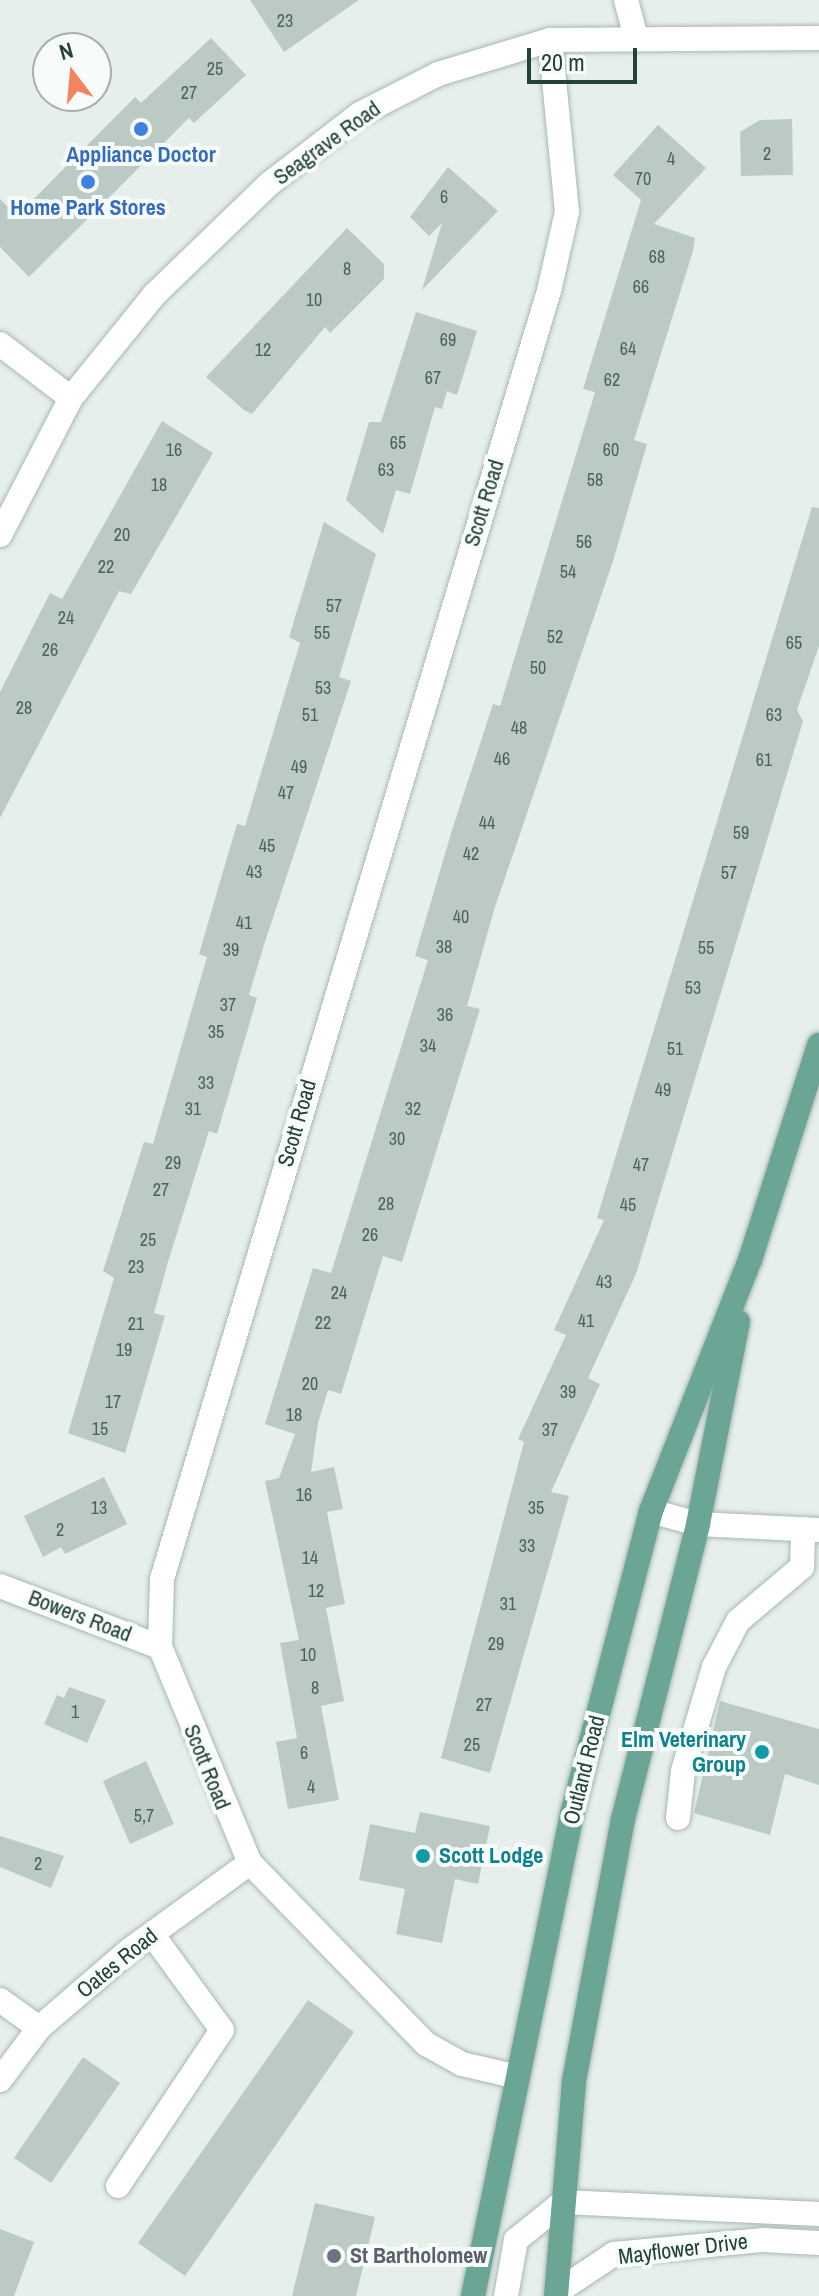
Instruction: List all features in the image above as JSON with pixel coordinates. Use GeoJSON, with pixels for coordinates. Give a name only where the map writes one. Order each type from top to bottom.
{"type":"FeatureCollection","features":[{"type":"Feature","properties":{"kind":"main road","name":"Outland Road"},"geometry":{"type":"LineString","coordinates":[[473,2296],[514,2076],[572,1814],[651,1511],[750,1260],[819,1045]]}},
{"type":"Feature","properties":{"kind":"main road","name":"Outland Road"},"geometry":{"type":"LineString","coordinates":[[556,2294],[574,2081],[623,1819],[698,1524],[750,1260]]}},
{"type":"Feature","properties":{"kind":"street"},"geometry":{"type":"LineString","coordinates":[[626,0],[636,37]]}},
{"type":"Feature","properties":{"kind":"street","name":"Seagrave Road"},"geometry":{"type":"LineString","coordinates":[[0,535],[71,398],[154,295],[269,184],[360,114],[438,74],[550,40],[819,38]]}},
{"type":"Feature","properties":{"kind":"street","name":"Scott Road"},"geometry":{"type":"LineString","coordinates":[[514,2076],[462,2064],[426,2044],[250,1863],[160,1647],[162,1579],[549,291],[567,212],[550,40]]}},
{"type":"Feature","properties":{"kind":"street"},"geometry":{"type":"LineString","coordinates":[[0,344],[71,398]]}},
{"type":"Feature","properties":{"kind":"street"},"geometry":{"type":"LineString","coordinates":[[651,1511],[698,1524],[811,1529],[802,1567],[738,1621],[714,1667],[683,1771],[678,1818]]}},
{"type":"Feature","properties":{"kind":"street","name":"Bowers Road"},"geometry":{"type":"LineString","coordinates":[[0,1586],[160,1647]]}},
{"type":"Feature","properties":{"kind":"street","name":"Oates Road"},"geometry":{"type":"LineString","coordinates":[[0,2080],[39,2028],[152,1934],[250,1863]]}},
{"type":"Feature","properties":{"kind":"street"},"geometry":{"type":"LineString","coordinates":[[118,2186],[222,2030],[152,1934]]}},
{"type":"Feature","properties":{"kind":"street"},"geometry":{"type":"LineString","coordinates":[[0,2000],[39,2028]]}},
{"type":"Feature","properties":{"kind":"street"},"geometry":{"type":"LineString","coordinates":[[506,2296],[516,2240],[563,2202]]}},
{"type":"Feature","properties":{"kind":"street","name":"Mayflower Drive"},"geometry":{"type":"LineString","coordinates":[[563,2202],[819,2214]]}},
{"type":"Feature","properties":{"kind":"street","name":"Mayflower Drive"},"geometry":{"type":"LineString","coordinates":[[556,2294],[614,2254],[763,2240],[819,2243]]}},
{"type":"Feature","properties":{"kind":"building"},"geometry":{"type":"Polygon","coordinates":[[[250,0],[359,0],[284,52],[250,0]]]}},
{"type":"Feature","properties":{"kind":"building"},"geometry":{"type":"Polygon","coordinates":[[[211,38],[246,75],[194,123],[189,118],[29,277],[0,247],[0,199],[17,216],[135,97],[141,103],[211,38]]]}},
{"type":"Feature","properties":{"kind":"building"},"geometry":{"type":"Polygon","coordinates":[[[792,119],[793,175],[741,176],[740,132],[760,120],[792,119]]]}},
{"type":"Feature","properties":{"kind":"building"},"geometry":{"type":"Polygon","coordinates":[[[658,125],[706,168],[654,224],[695,238],[693,251],[634,440],[647,444],[613,561],[494,910],[467,1006],[480,1009],[402,1262],[383,1256],[341,1394],[328,1390],[318,1423],[311,1472],[334,1467],[343,1509],[327,1512],[345,1604],[326,1608],[344,1701],[321,1706],[339,1800],[288,1809],[276,1742],[297,1738],[280,1643],[299,1640],[265,1481],[279,1478],[295,1434],[265,1424],[313,1268],[331,1273],[428,960],[415,956],[452,830],[493,704],[500,706],[595,392],[583,389],[641,200],[613,175],[658,125]]]}},
{"type":"Feature","properties":{"kind":"building"},"geometry":{"type":"Polygon","coordinates":[[[448,167],[498,211],[422,290],[442,223],[429,236],[410,217],[448,167]]]}},
{"type":"Feature","properties":{"kind":"building"},"geometry":{"type":"Polygon","coordinates":[[[347,228],[384,264],[384,279],[330,333],[325,327],[252,414],[244,410],[206,377],[347,228]]]}},
{"type":"Feature","properties":{"kind":"building"},"geometry":{"type":"Polygon","coordinates":[[[416,312],[477,331],[457,395],[447,391],[442,409],[435,407],[410,494],[396,490],[383,534],[346,500],[369,422],[381,422],[416,312]]]}},
{"type":"Feature","properties":{"kind":"building"},"geometry":{"type":"Polygon","coordinates":[[[162,421],[213,453],[131,594],[119,591],[0,818],[0,692],[50,593],[62,599],[162,421]]]}},
{"type":"Feature","properties":{"kind":"building"},"geometry":{"type":"Polygon","coordinates":[[[812,507],[819,508],[819,646],[797,710],[803,721],[636,1274],[588,1378],[600,1384],[551,1492],[569,1496],[490,1773],[441,1758],[524,1442],[518,1439],[566,1335],[554,1330],[604,1220],[597,1218],[812,507]]]}},
{"type":"Feature","properties":{"kind":"building"},"geometry":{"type":"Polygon","coordinates":[[[324,522],[376,554],[339,677],[351,681],[249,995],[257,998],[217,1134],[209,1131],[168,1262],[154,1313],[165,1316],[125,1453],[68,1433],[114,1278],[103,1271],[144,1142],[153,1144],[207,957],[199,954],[214,902],[237,824],[245,826],[300,643],[289,637],[324,522]]]}},
{"type":"Feature","properties":{"kind":"building"},"geometry":{"type":"Polygon","coordinates":[[[104,1477],[127,1524],[65,1554],[61,1547],[43,1557],[24,1516],[104,1477]]]}},
{"type":"Feature","properties":{"kind":"building"},"geometry":{"type":"Polygon","coordinates":[[[69,1687],[106,1700],[87,1743],[44,1724],[57,1695],[64,1698],[69,1687]]]}},
{"type":"Feature","properties":{"kind":"building","name":"Elm Veterinary Group"},"geometry":{"type":"Polygon","coordinates":[[[720,1701],[819,1729],[819,1785],[785,1774],[770,1835],[694,1813],[720,1701]]]}},
{"type":"Feature","properties":{"kind":"building"},"geometry":{"type":"Polygon","coordinates":[[[146,1761],[174,1824],[130,1844],[103,1781],[146,1761]]]}},
{"type":"Feature","properties":{"kind":"building","name":"Scott Lodge"},"geometry":{"type":"Polygon","coordinates":[[[420,1812],[490,1826],[478,1884],[455,1879],[442,1943],[396,1934],[405,1889],[359,1880],[370,1824],[415,1833],[420,1812]]]}},
{"type":"Feature","properties":{"kind":"building"},"geometry":{"type":"Polygon","coordinates":[[[0,1836],[64,1856],[51,1888],[0,1867],[0,1836]]]}},
{"type":"Feature","properties":{"kind":"building"},"geometry":{"type":"Polygon","coordinates":[[[308,2000],[354,2032],[185,2276],[138,2243],[308,2000]]]}},
{"type":"Feature","properties":{"kind":"building"},"geometry":{"type":"Polygon","coordinates":[[[83,2057],[120,2083],[51,2183],[14,2158],[83,2057]]]}},
{"type":"Feature","properties":{"kind":"building","name":"St Bartholomew"},"geometry":{"type":"Polygon","coordinates":[[[315,2203],[375,2217],[356,2296],[292,2296],[315,2203]]]}},
{"type":"Feature","properties":{"kind":"building"},"geometry":{"type":"Polygon","coordinates":[[[0,2229],[34,2242],[14,2296],[0,2296],[0,2229]]]}},
{"type":"Feature","properties":{"kind":"place","name":"Appliance Doctor"},"geometry":{"type":"Point","coordinates":[141,129]}},
{"type":"Feature","properties":{"kind":"place","name":"Home Park Stores"},"geometry":{"type":"Point","coordinates":[88,182]}},
{"type":"Feature","properties":{"kind":"place","name":"Elm Veterinary Group"},"geometry":{"type":"Point","coordinates":[762,1752]}},
{"type":"Feature","properties":{"kind":"place","name":"Scott Lodge"},"geometry":{"type":"Point","coordinates":[423,1856]}},
{"type":"Feature","properties":{"kind":"place","name":"St Bartholomew"},"geometry":{"type":"Point","coordinates":[334,2256]}}]}
